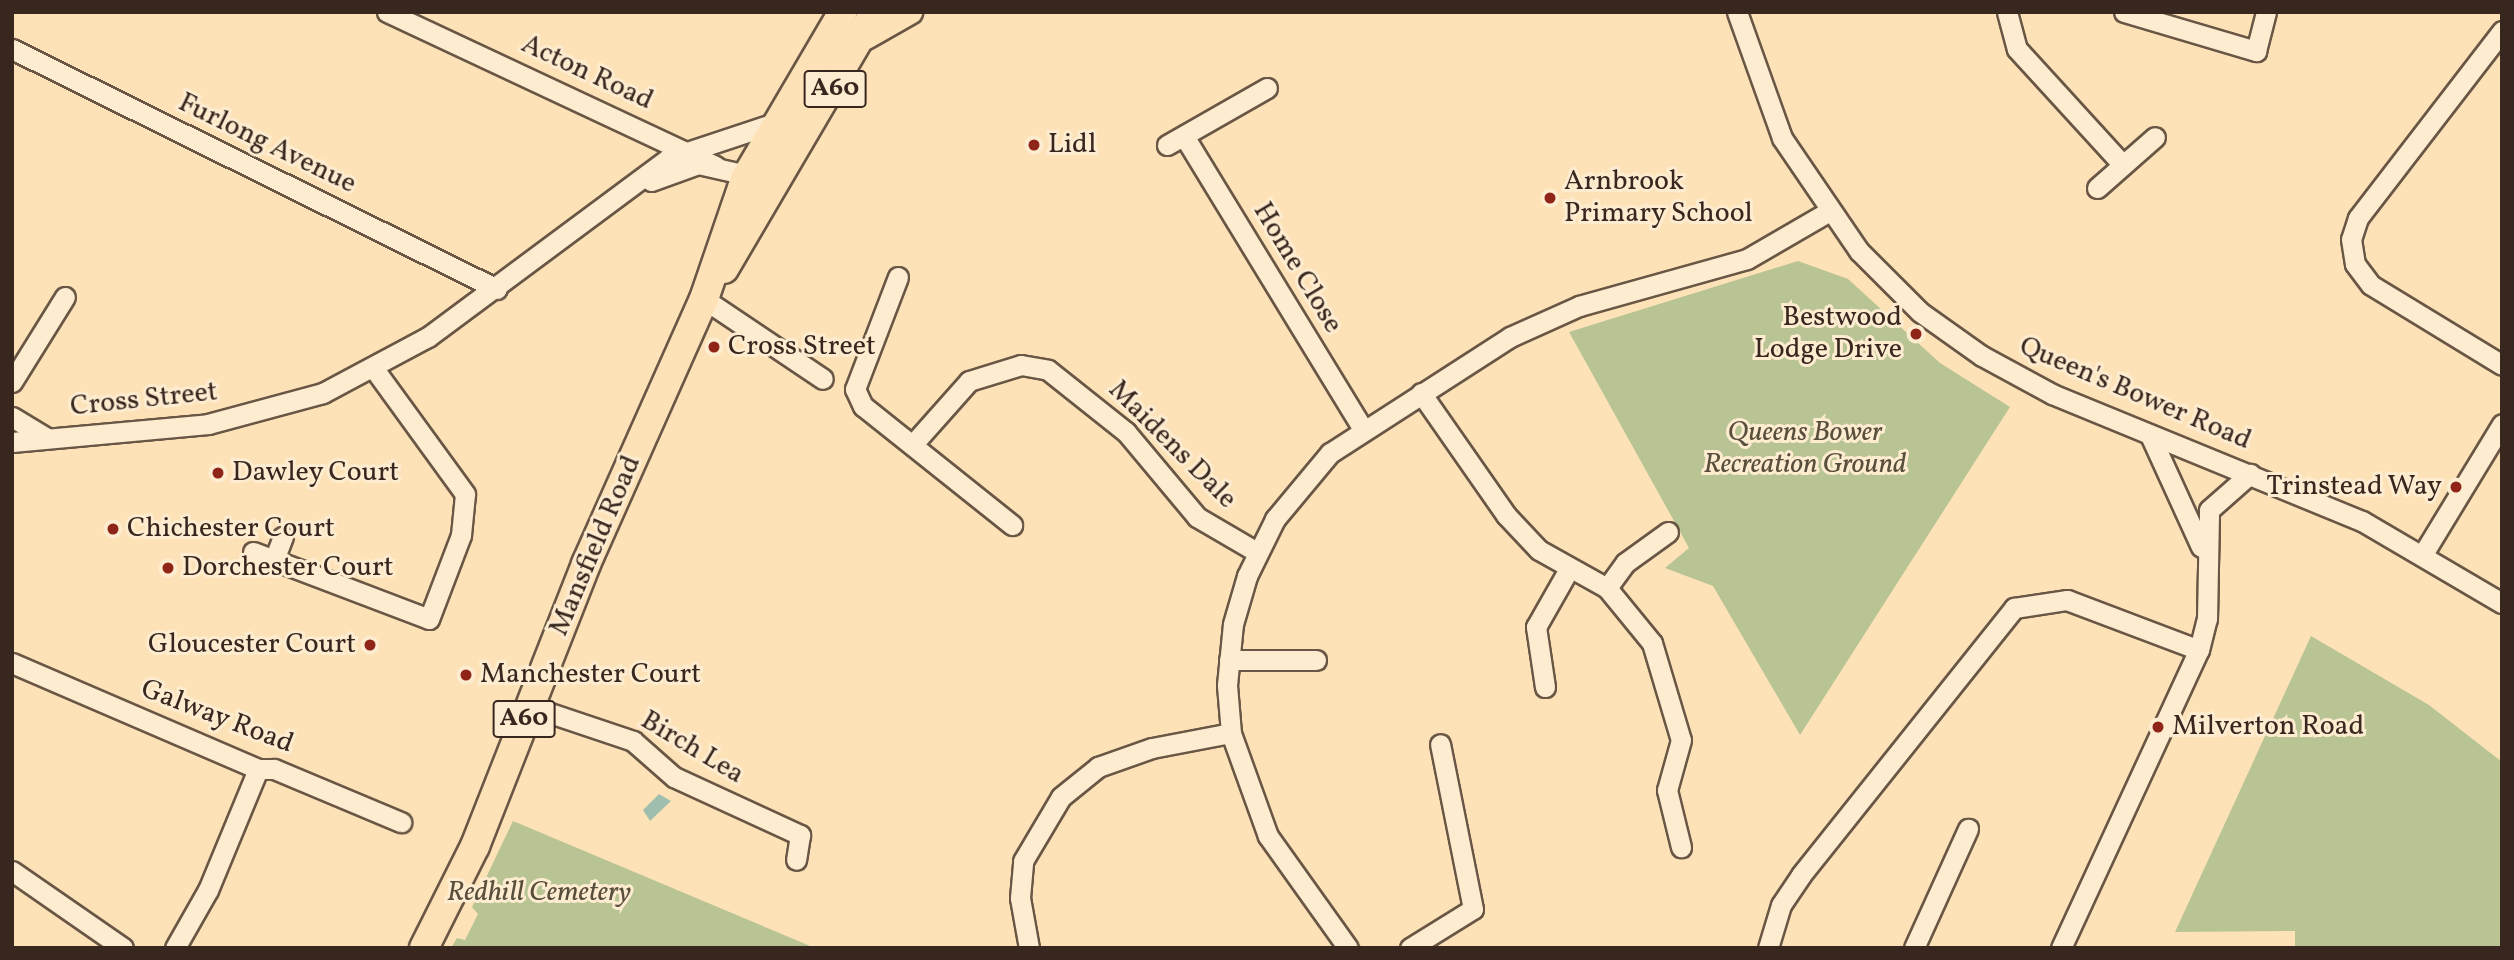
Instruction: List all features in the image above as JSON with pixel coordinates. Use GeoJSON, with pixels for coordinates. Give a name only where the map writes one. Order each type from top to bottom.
{"type":"FeatureCollection","features":[{"type":"Feature","properties":{"kind":"highway","name":"Mansfield Road"},"geometry":{"type":"LineString","coordinates":[[780,115],[821,12]]}},
{"type":"Feature","properties":{"kind":"highway","name":"Mansfield Road"},"geometry":{"type":"LineString","coordinates":[[424,948],[470,859],[529,706],[704,299],[745,179],[780,115],[844,12]]}},
{"type":"Feature","properties":{"kind":"highway","name":"Mansfield Road"},"geometry":{"type":"LineString","coordinates":[[704,299],[805,141],[871,25]]}},
{"type":"Feature","properties":{"kind":"main road"},"geometry":{"type":"LineString","coordinates":[[871,25],[910,12]]}},
{"type":"Feature","properties":{"kind":"street","name":"Acton Road"},"geometry":{"type":"LineString","coordinates":[[387,12],[687,149],[716,166]]}},
{"type":"Feature","properties":{"kind":"street","name":"Queen's Bower Road"},"geometry":{"type":"LineString","coordinates":[[1737,12],[1778,128],[1828,212],[1884,278],[1964,344],[2052,394],[2250,474],[2423,554],[2502,603]]}},
{"type":"Feature","properties":{"kind":"street"},"geometry":{"type":"LineString","coordinates":[[2007,12],[2017,49],[2123,165]]}},
{"type":"Feature","properties":{"kind":"street"},"geometry":{"type":"LineString","coordinates":[[2124,12],[2256,51],[2266,12]]}},
{"type":"Feature","properties":{"kind":"street"},"geometry":{"type":"LineString","coordinates":[[2502,32],[2358,218],[2351,250],[2371,285],[2502,365]]}},
{"type":"Feature","properties":{"kind":"street","name":"Furlong Avenue"},"geometry":{"type":"LineString","coordinates":[[12,49],[497,289]]}},
{"type":"Feature","properties":{"kind":"street","name":"Home Close"},"geometry":{"type":"LineString","coordinates":[[1267,88],[1176,141],[1363,429]]}},
{"type":"Feature","properties":{"kind":"street","name":"Cross Street"},"geometry":{"type":"LineString","coordinates":[[12,442],[256,414],[375,370],[497,289],[687,149],[780,115]]}},
{"type":"Feature","properties":{"kind":"street"},"geometry":{"type":"LineString","coordinates":[[2097,188],[2155,136]]}},
{"type":"Feature","properties":{"kind":"street"},"geometry":{"type":"LineString","coordinates":[[745,179],[771,174],[805,141]]}},
{"type":"Feature","properties":{"kind":"street","name":"Cross Street"},"geometry":{"type":"LineString","coordinates":[[637,187],[681,168],[716,166],[745,179]]}},
{"type":"Feature","properties":{"kind":"street"},"geometry":{"type":"LineString","coordinates":[[1348,948],[1268,836],[1231,733],[1228,660],[1240,598],[1257,552],[1299,485],[1363,429],[1548,318],[1747,259],[1828,212]]}},
{"type":"Feature","properties":{"kind":"street"},"geometry":{"type":"LineString","coordinates":[[898,276],[855,389],[863,406],[940,463],[1012,525]]}},
{"type":"Feature","properties":{"kind":"street"},"geometry":{"type":"LineString","coordinates":[[12,382],[65,297]]}},
{"type":"Feature","properties":{"kind":"street"},"geometry":{"type":"LineString","coordinates":[[704,299],[823,379]]}},
{"type":"Feature","properties":{"kind":"street","name":"Maidens Dale"},"geometry":{"type":"LineString","coordinates":[[914,443],[970,382],[1021,365],[1048,370],[1126,432],[1197,517],[1257,552]]}},
{"type":"Feature","properties":{"kind":"street"},"geometry":{"type":"LineString","coordinates":[[253,552],[429,619],[461,535],[465,494],[375,370]]}},
{"type":"Feature","properties":{"kind":"street"},"geometry":{"type":"LineString","coordinates":[[1421,393],[1506,515],[1539,550],[1607,589],[1637,619],[1664,670],[1681,740],[1667,790],[1681,847]]}},
{"type":"Feature","properties":{"kind":"street"},"geometry":{"type":"LineString","coordinates":[[12,417],[47,438]]}},
{"type":"Feature","properties":{"kind":"street"},"geometry":{"type":"LineString","coordinates":[[2423,554],[2502,424]]}},
{"type":"Feature","properties":{"kind":"street"},"geometry":{"type":"LineString","coordinates":[[2150,435],[2204,555]]}},
{"type":"Feature","properties":{"kind":"street"},"geometry":{"type":"LineString","coordinates":[[2061,948],[2199,650],[2207,619],[2204,555],[2210,510],[2250,474]]}},
{"type":"Feature","properties":{"kind":"street"},"geometry":{"type":"LineString","coordinates":[[1607,589],[1625,563],[1668,532]]}},
{"type":"Feature","properties":{"kind":"street"},"geometry":{"type":"LineString","coordinates":[[274,560],[283,537]]}},
{"type":"Feature","properties":{"kind":"street"},"geometry":{"type":"LineString","coordinates":[[1545,687],[1536,627],[1569,569]]}},
{"type":"Feature","properties":{"kind":"street"},"geometry":{"type":"LineString","coordinates":[[1768,948],[1781,905],[1801,875],[2014,608],[2067,600],[2199,650]]}},
{"type":"Feature","properties":{"kind":"street"},"geometry":{"type":"LineString","coordinates":[[1228,660],[1316,660]]}},
{"type":"Feature","properties":{"kind":"street","name":"Galway Road"},"geometry":{"type":"LineString","coordinates":[[12,663],[258,769],[274,769],[401,822]]}},
{"type":"Feature","properties":{"kind":"street","name":"Birch Lea"},"geometry":{"type":"LineString","coordinates":[[529,706],[633,741],[674,777],[800,835],[796,860]]}},
{"type":"Feature","properties":{"kind":"street"},"geometry":{"type":"LineString","coordinates":[[1029,948],[1020,898],[1023,861],[1060,797],[1098,767],[1152,748],[1231,733]]}},
{"type":"Feature","properties":{"kind":"street"},"geometry":{"type":"LineString","coordinates":[[1410,948],[1473,909],[1440,744]]}},
{"type":"Feature","properties":{"kind":"street"},"geometry":{"type":"LineString","coordinates":[[175,948],[208,890],[258,769]]}},
{"type":"Feature","properties":{"kind":"street"},"geometry":{"type":"LineString","coordinates":[[1914,948],[1968,829]]}},
{"type":"Feature","properties":{"kind":"street"},"geometry":{"type":"LineString","coordinates":[[12,871],[122,948]]}},
{"type":"Feature","properties":{"kind":"green space","name":"Queens Bower Recreation Ground"},"geometry":{"type":"Polygon","coordinates":[[[1798,261],[1848,279],[1940,363],[2010,407],[1800,735],[1713,586],[1665,568],[1689,548],[1569,332],[1798,261]]]}},
{"type":"Feature","properties":{"kind":"green space"},"geometry":{"type":"Polygon","coordinates":[[[2311,636],[2429,705],[2502,762],[2502,948],[2295,948],[2295,931],[2175,932],[2311,636]]]}},
{"type":"Feature","properties":{"kind":"green space","name":"Redhill Cemetery"},"geometry":{"type":"Polygon","coordinates":[[[513,821],[815,948],[451,948],[457,938],[465,940],[478,914],[472,907],[513,821]]]}},
{"type":"Feature","properties":{"kind":"shaded area"},"geometry":{"type":"Polygon","coordinates":[[[659,794],[671,801],[650,821],[643,810],[659,794]]]}},
{"type":"Feature","properties":{"kind":"place","name":"Lidl"},"geometry":{"type":"Point","coordinates":[1034,145]}},
{"type":"Feature","properties":{"kind":"place","name":"Arnbrook Primary School"},"geometry":{"type":"Point","coordinates":[1550,198]}},
{"type":"Feature","properties":{"kind":"place","name":"Bestwood Lodge Drive"},"geometry":{"type":"Point","coordinates":[1916,334]}},
{"type":"Feature","properties":{"kind":"place","name":"Cross Street"},"geometry":{"type":"Point","coordinates":[714,347]}},
{"type":"Feature","properties":{"kind":"place","name":"Dawley Court"},"geometry":{"type":"Point","coordinates":[218,473]}},
{"type":"Feature","properties":{"kind":"place","name":"Trinstead Way"},"geometry":{"type":"Point","coordinates":[2456,487]}},
{"type":"Feature","properties":{"kind":"place","name":"Chichester Court"},"geometry":{"type":"Point","coordinates":[113,529]}},
{"type":"Feature","properties":{"kind":"place","name":"Dorchester Court"},"geometry":{"type":"Point","coordinates":[168,568]}},
{"type":"Feature","properties":{"kind":"place","name":"Gloucester Court"},"geometry":{"type":"Point","coordinates":[370,645]}},
{"type":"Feature","properties":{"kind":"place","name":"Manchester Court"},"geometry":{"type":"Point","coordinates":[466,675]}},
{"type":"Feature","properties":{"kind":"place","name":"Milverton Road"},"geometry":{"type":"Point","coordinates":[2158,727]}}]}
